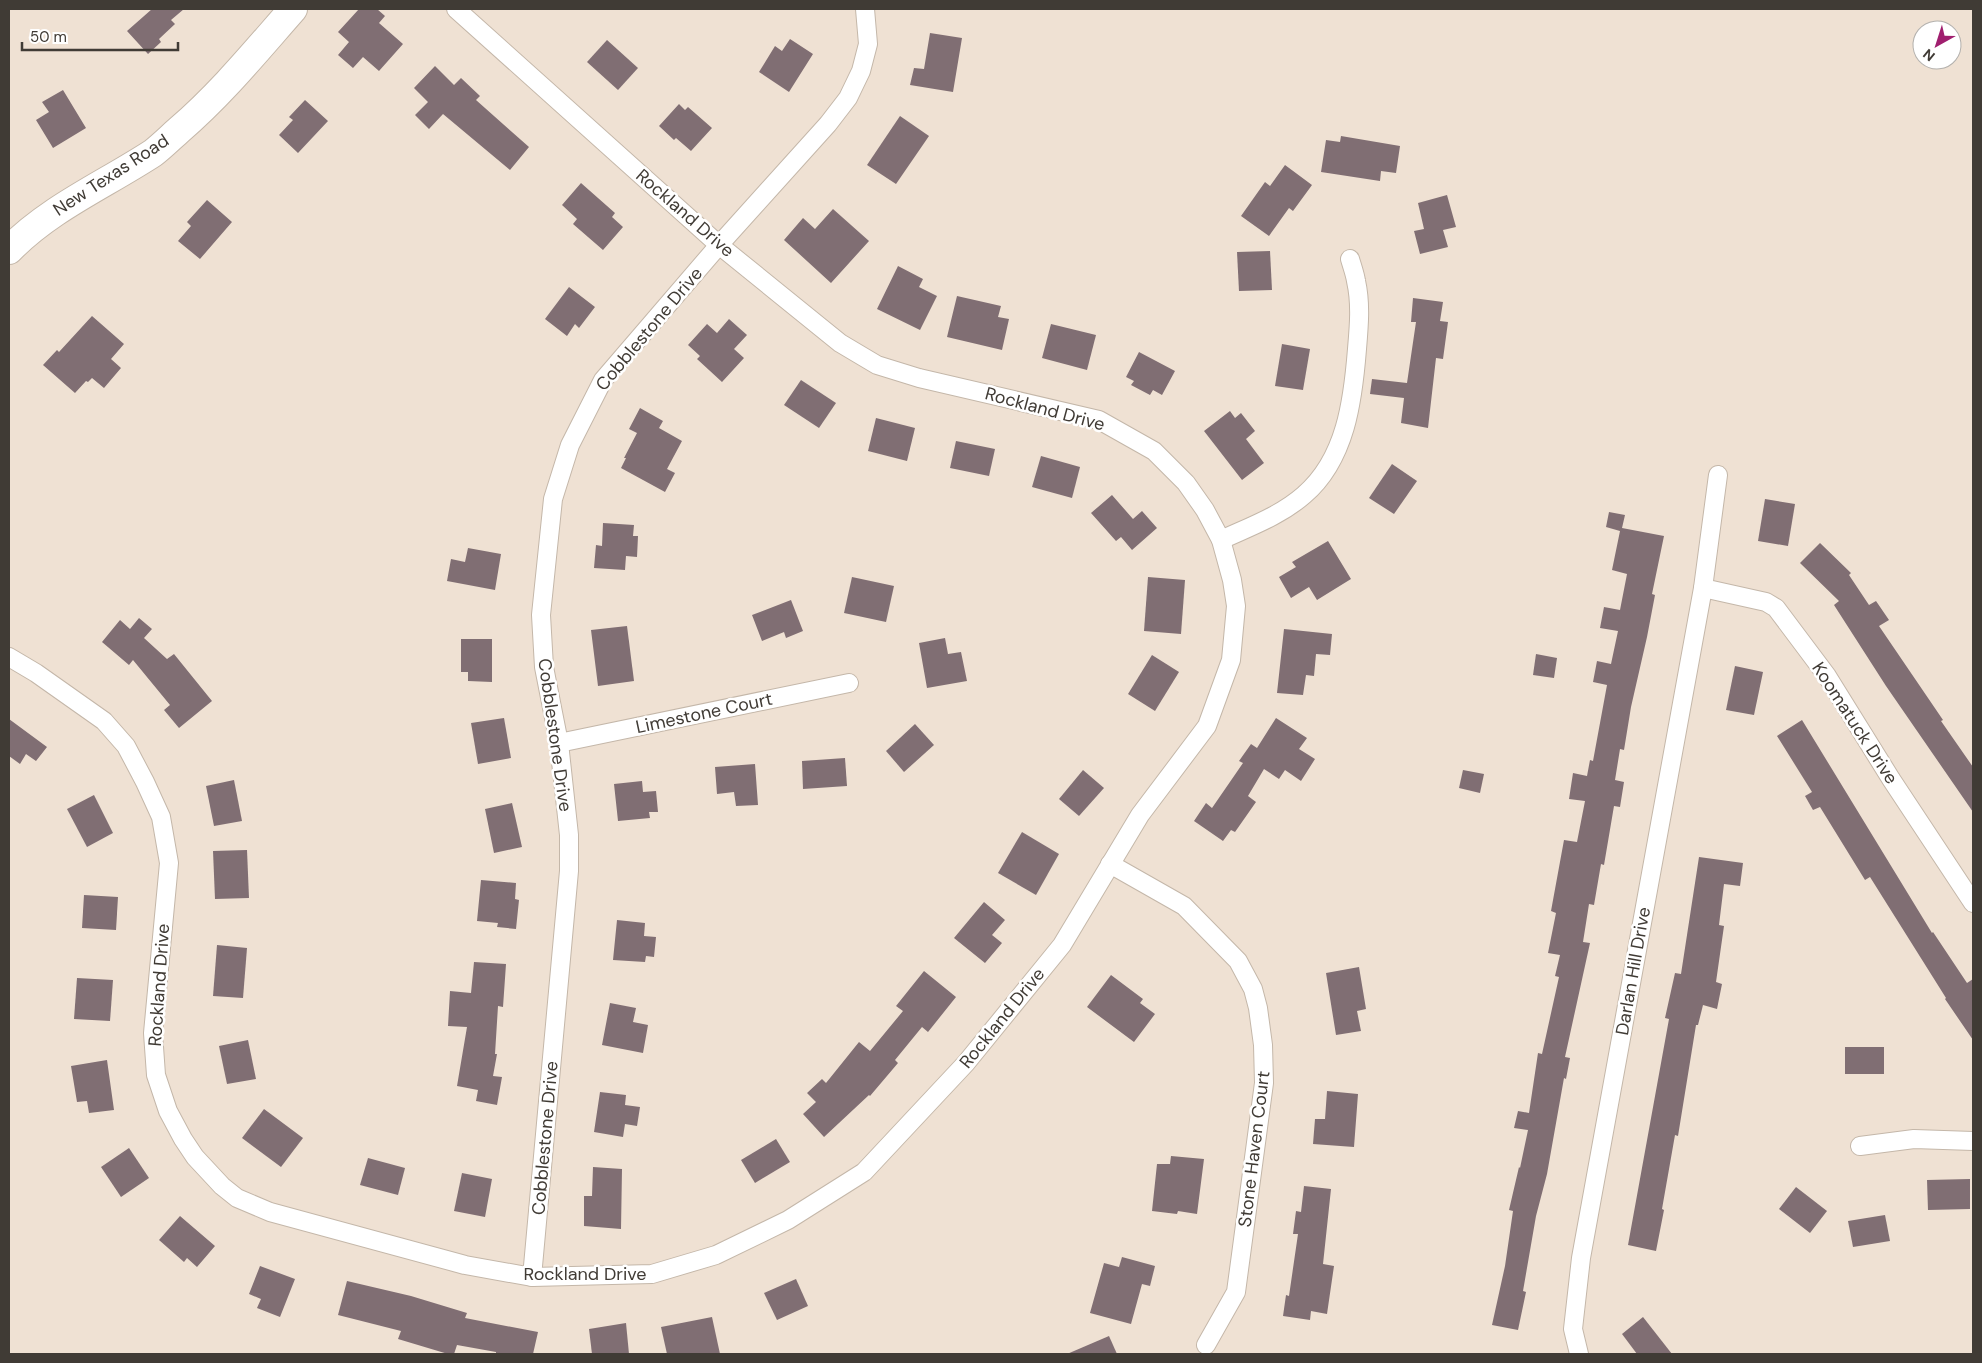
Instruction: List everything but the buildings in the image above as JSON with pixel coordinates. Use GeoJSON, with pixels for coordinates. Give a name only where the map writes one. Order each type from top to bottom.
{"type":"FeatureCollection","features":[{"type":"Feature","properties":{"kind":"main road","name":"New Texas Road"},"geometry":{"type":"LineString","coordinates":[[9,250],[25,234],[50,215],[154,152],[227,86],[292,9]]}},
{"type":"Feature","properties":{"kind":"street","name":"Rockland Drive"},"geometry":{"type":"LineString","coordinates":[[9,658],[36,673],[104,721],[126,746],[145,782],[161,817],[169,863],[152,1032],[156,1075],[168,1111],[182,1139],[196,1157],[222,1186],[237,1198],[270,1212],[465,1265],[532,1277],[652,1274],[716,1255],[788,1220],[864,1172],[966,1063],[1056,952],[1140,815],[1207,726],[1231,660],[1236,606],[1232,580],[1221,540],[1205,510],[1186,483],[1154,451],[1099,420],[919,378],[877,365],[840,342],[719,245],[456,9]]}},
{"type":"Feature","properties":{"kind":"street","name":"Cobblestone Drive"},"geometry":{"type":"LineString","coordinates":[[532,1277],[569,871],[569,835],[559,743],[544,667],[541,615],[553,499],[570,445],[603,380],[719,245],[828,124],[848,98],[861,71],[868,44],[866,9]]}},
{"type":"Feature","properties":{"kind":"street"},"geometry":{"type":"LineString","coordinates":[[1221,540],[1273,516],[1304,495],[1324,473],[1335,454],[1345,426],[1354,388],[1360,313],[1356,282],[1350,259]]}},
{"type":"Feature","properties":{"kind":"street","name":"Darlan Hill Drive"},"geometry":{"type":"LineString","coordinates":[[1579,1354],[1573,1329],[1581,1258],[1703,588],[1718,475]]}},
{"type":"Feature","properties":{"kind":"street","name":"Koomatuck Drive"},"geometry":{"type":"LineString","coordinates":[[1703,588],[1766,602],[1776,608],[1827,676],[1891,779],[1973,903]]}},
{"type":"Feature","properties":{"kind":"street","name":"Limestone Court"},"geometry":{"type":"LineString","coordinates":[[559,743],[849,683]]}},
{"type":"Feature","properties":{"kind":"street","name":"Stone Haven Court"},"geometry":{"type":"LineString","coordinates":[[1110,864],[1184,906],[1238,961],[1252,989],[1258,1008],[1263,1045],[1264,1083],[1236,1292],[1206,1345]]}},
{"type":"Feature","properties":{"kind":"street"},"geometry":{"type":"LineString","coordinates":[[1860,1146],[1914,1139],[1973,1141]]}}]}
